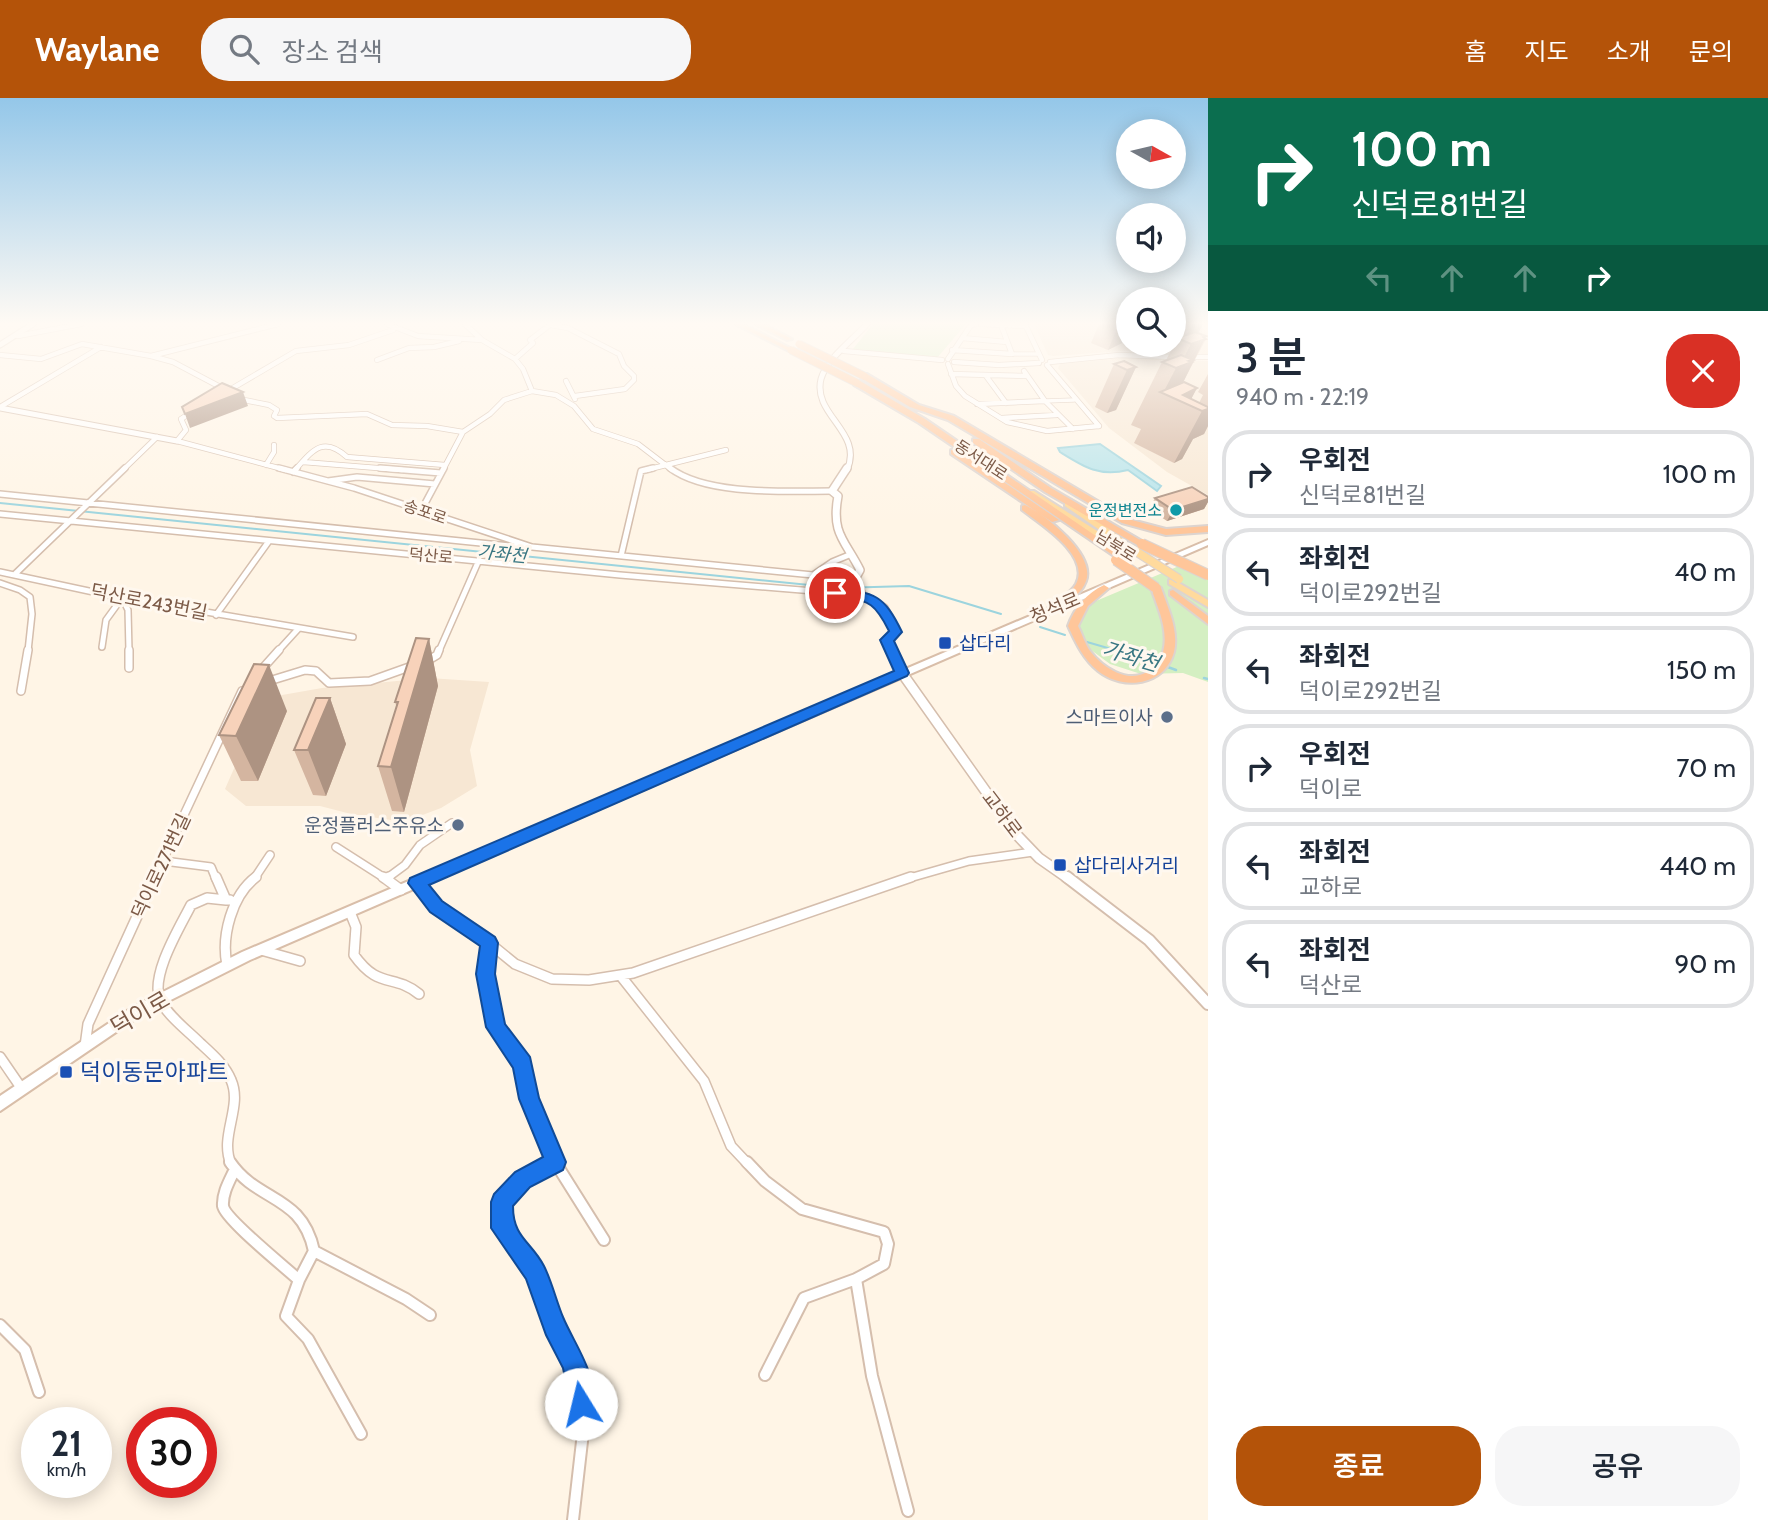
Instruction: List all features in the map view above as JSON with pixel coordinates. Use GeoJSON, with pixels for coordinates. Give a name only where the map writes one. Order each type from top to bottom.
{"type":"FeatureCollection","features":[{"type":"Feature","properties":{"kind":"highway"},"geometry":{"type":"LineString","coordinates":[[868,390],[877,402],[968,461],[1130,554],[1167,583],[1208,621]]}},
{"type":"Feature","properties":{"kind":"highway","name":"동서대로"},"geometry":{"type":"LineString","coordinates":[[876,390],[1130,554],[1208,575]]}},
{"type":"Feature","properties":{"kind":"highway","name":"동서대로"},"geometry":{"type":"LineString","coordinates":[[882,390],[988,448],[1048,490],[1130,554]]}},
{"type":"Feature","properties":{"kind":"highway"},"geometry":{"type":"LineString","coordinates":[[913,405],[951,418],[1125,521],[1166,532],[1208,529]]}},
{"type":"Feature","properties":{"kind":"highway"},"geometry":{"type":"LineString","coordinates":[[968,461],[1071,546],[1083,562],[1085,572],[1082,581],[1058,607]]}},
{"type":"Feature","properties":{"kind":"highway"},"geometry":{"type":"LineString","coordinates":[[1167,583],[1194,624]]}},
{"type":"Feature","properties":{"kind":"highway"},"geometry":{"type":"LineString","coordinates":[[1104,587],[1084,603],[1076,615],[1073,626],[1083,648],[1094,658],[1124,673],[1167,680]]}},
{"type":"Feature","properties":{"kind":"main road","name":"청석로"},"geometry":{"type":"LineString","coordinates":[[902,673],[1208,542]]}},
{"type":"Feature","properties":{"kind":"main road","name":"남북로"},"geometry":{"type":"LineString","coordinates":[[1130,554],[1167,583],[1208,604]]}},
{"type":"Feature","properties":{"kind":"main road","name":"남북로"},"geometry":{"type":"LineString","coordinates":[[1167,583],[1208,597]]}},
{"type":"Feature","properties":{"kind":"main road","name":"덕이로"},"geometry":{"type":"LineString","coordinates":[[0,1104],[137,1011],[228,965],[902,673]]}},
{"type":"Feature","properties":{"kind":"street"},"geometry":{"type":"LineString","coordinates":[[0,408],[29,390]]}},
{"type":"Feature","properties":{"kind":"street"},"geometry":{"type":"LineString","coordinates":[[572,390],[575,396],[574,406]]}},
{"type":"Feature","properties":{"kind":"street"},"geometry":{"type":"LineString","coordinates":[[575,396],[615,390]]}},
{"type":"Feature","properties":{"kind":"street"},"geometry":{"type":"LineString","coordinates":[[821,390],[822,397],[847,436],[851,449],[851,459],[832,491]]}},
{"type":"Feature","properties":{"kind":"street"},"geometry":{"type":"LineString","coordinates":[[958,390],[1000,418],[1018,426],[1039,431],[1099,426],[1067,390]]}},
{"type":"Feature","properties":{"kind":"street"},"geometry":{"type":"LineString","coordinates":[[997,390],[1006,403]]}},
{"type":"Feature","properties":{"kind":"street"},"geometry":{"type":"LineString","coordinates":[[1037,390],[1057,415],[1073,429]]}},
{"type":"Feature","properties":{"kind":"street"},"geometry":{"type":"LineString","coordinates":[[215,398],[227,391],[235,397],[269,405],[277,410],[274,416],[277,418],[367,414],[392,425],[438,427],[463,432]]}},
{"type":"Feature","properties":{"kind":"street"},"geometry":{"type":"LineString","coordinates":[[421,510],[463,432],[504,400],[532,391],[556,395],[574,406],[593,429],[638,444],[679,474],[740,491],[832,491],[838,496],[835,518],[849,555],[860,570],[855,579],[859,589]]}},
{"type":"Feature","properties":{"kind":"street"},"geometry":{"type":"LineString","coordinates":[[977,404],[1074,400]]}},
{"type":"Feature","properties":{"kind":"street"},"geometry":{"type":"LineString","coordinates":[[177,441],[186,430],[181,419],[204,405]]}},
{"type":"Feature","properties":{"kind":"street","name":"송포로"},"geometry":{"type":"LineString","coordinates":[[0,408],[177,441],[327,481],[532,547],[813,575],[832,562],[849,555]]}},
{"type":"Feature","properties":{"kind":"street"},"geometry":{"type":"LineString","coordinates":[[1000,418],[1057,415]]}},
{"type":"Feature","properties":{"kind":"street"},"geometry":{"type":"LineString","coordinates":[[15,574],[157,437]]}},
{"type":"Feature","properties":{"kind":"street"},"geometry":{"type":"LineString","coordinates":[[266,465],[274,452],[274,445]]}},
{"type":"Feature","properties":{"kind":"street"},"geometry":{"type":"LineString","coordinates":[[293,472],[312,450],[319,447],[340,449],[347,457],[445,465]]}},
{"type":"Feature","properties":{"kind":"street"},"geometry":{"type":"LineString","coordinates":[[621,556],[641,471],[726,450]]}},
{"type":"Feature","properties":{"kind":"street"},"geometry":{"type":"LineString","coordinates":[[303,462],[441,473]]}},
{"type":"Feature","properties":{"kind":"street"},"geometry":{"type":"LineString","coordinates":[[327,481],[357,477],[435,484]]}},
{"type":"Feature","properties":{"kind":"street","name":"덕산로"},"geometry":{"type":"LineString","coordinates":[[0,494],[505,548],[532,547]]}},
{"type":"Feature","properties":{"kind":"street","name":"덕산로"},"geometry":{"type":"LineString","coordinates":[[0,514],[620,575],[859,589]]}},
{"type":"Feature","properties":{"kind":"street"},"geometry":{"type":"LineString","coordinates":[[216,615],[270,541]]}},
{"type":"Feature","properties":{"kind":"street"},"geometry":{"type":"LineString","coordinates":[[299,628],[255,681],[305,670],[316,671],[329,683],[370,681],[426,661],[437,655],[478,560]]}},
{"type":"Feature","properties":{"kind":"street","name":"덕산로243번길"},"geometry":{"type":"LineString","coordinates":[[0,572],[122,598],[353,637]]}},
{"type":"Feature","properties":{"kind":"street"},"geometry":{"type":"LineString","coordinates":[[0,583],[29,594],[32,600],[30,637],[21,691]]}},
{"type":"Feature","properties":{"kind":"street","name":"교하로"},"geometry":{"type":"LineString","coordinates":[[859,589],[879,603],[895,626],[896,632],[887,640],[902,673],[991,800],[1033,852],[1149,940],[1208,1003]]}},
{"type":"Feature","properties":{"kind":"street"},"geometry":{"type":"LineString","coordinates":[[102,647],[104,620],[108,611],[122,598],[128,610],[129,668]]}},
{"type":"Feature","properties":{"kind":"street","name":"덕이로271번길"},"geometry":{"type":"LineString","coordinates":[[85,1046],[88,1024],[164,861],[234,701],[244,688]]}},
{"type":"Feature","properties":{"kind":"street"},"geometry":{"type":"LineString","coordinates":[[386,879],[405,865],[421,845],[452,823]]}},
{"type":"Feature","properties":{"kind":"street"},"geometry":{"type":"LineString","coordinates":[[336,847],[401,890]]}},
{"type":"Feature","properties":{"kind":"street"},"geometry":{"type":"LineString","coordinates":[[416,883],[436,907],[515,964],[552,979],[589,979],[633,973],[923,873],[969,861],[1033,852]]}},
{"type":"Feature","properties":{"kind":"street"},"geometry":{"type":"LineString","coordinates":[[228,965],[224,951],[227,928],[237,901],[244,885],[255,878],[270,855]]}},
{"type":"Feature","properties":{"kind":"street"},"geometry":{"type":"LineString","coordinates":[[164,861],[211,867],[226,900]]}},
{"type":"Feature","properties":{"kind":"street"},"geometry":{"type":"LineString","coordinates":[[237,901],[206,898],[191,905],[157,981],[160,999],[191,1035],[218,1060],[233,1082],[234,1103],[228,1139],[228,1161],[242,1178],[303,1218],[313,1233],[314,1251],[299,1280],[286,1316],[308,1339],[360,1434]]}},
{"type":"Feature","properties":{"kind":"street"},"geometry":{"type":"LineString","coordinates":[[351,912],[356,927],[354,956],[375,977],[410,985],[419,994]]}},
{"type":"Feature","properties":{"kind":"street"},"geometry":{"type":"LineString","coordinates":[[489,943],[486,974],[496,1027],[523,1064],[529,1099],[555,1162],[604,1240]]}},
{"type":"Feature","properties":{"kind":"street"},"geometry":{"type":"LineString","coordinates":[[260,950],[300,961]]}},
{"type":"Feature","properties":{"kind":"street"},"geometry":{"type":"LineString","coordinates":[[620,975],[704,1081],[731,1146],[765,1181],[802,1209],[884,1232],[888,1244],[884,1264],[856,1279],[804,1298],[765,1375]]}},
{"type":"Feature","properties":{"kind":"street"},"geometry":{"type":"LineString","coordinates":[[0,1057],[22,1089]]}},
{"type":"Feature","properties":{"kind":"street"},"geometry":{"type":"LineString","coordinates":[[555,1162],[523,1180],[502,1202],[502,1228],[535,1272],[555,1327],[575,1365],[584,1424],[573,1520]]}},
{"type":"Feature","properties":{"kind":"street"},"geometry":{"type":"LineString","coordinates":[[235,1169],[222,1202],[228,1220],[259,1242],[299,1280]]}},
{"type":"Feature","properties":{"kind":"street"},"geometry":{"type":"LineString","coordinates":[[314,1251],[406,1299],[430,1315]]}},
{"type":"Feature","properties":{"kind":"street"},"geometry":{"type":"LineString","coordinates":[[856,1279],[872,1376],[908,1511]]}},
{"type":"Feature","properties":{"kind":"street"},"geometry":{"type":"LineString","coordinates":[[0,1325],[25,1350],[39,1392]]}},
{"type":"Feature","properties":{"kind":"shaded area"},"geometry":{"type":"Polygon","coordinates":[[[1077,390],[1208,390],[1208,495],[1167,472],[1109,428],[1077,390]]]}},
{"type":"Feature","properties":{"kind":"shaded area"},"geometry":{"type":"Polygon","coordinates":[[[429,678],[489,682],[470,750],[477,786],[441,808],[404,822],[320,806],[246,806],[225,789],[265,698],[322,688],[429,678]]]}},
{"type":"Feature","properties":{"kind":"green space"},"geometry":{"type":"Polygon","coordinates":[[[1179,566],[1208,578],[1208,682],[1183,673],[1141,674],[1110,664],[1087,647],[1077,628],[1083,609],[1179,566]]]}},
{"type":"Feature","properties":{"kind":"water"},"geometry":{"type":"Polygon","coordinates":[[[1100,444],[1161,486],[1157,491],[1128,470],[1109,472],[1092,469],[1060,452],[1058,448],[1100,444]]]}},
{"type":"Feature","properties":{"kind":"building"},"geometry":{"type":"Polygon","coordinates":[[[210,390],[243,392],[185,414],[182,407],[210,390]]]}},
{"type":"Feature","properties":{"kind":"building"},"geometry":{"type":"Polygon","coordinates":[[[1192,390],[1183,395],[1208,409],[1202,411],[1160,392],[1192,390]]]}},
{"type":"Feature","properties":{"kind":"building"},"geometry":{"type":"Polygon","coordinates":[[[1192,487],[1208,499],[1173,510],[1155,498],[1192,487]]]}},
{"type":"Feature","properties":{"kind":"building"},"geometry":{"type":"Polygon","coordinates":[[[416,638],[429,639],[391,767],[378,766],[398,702],[395,702],[416,638]]]}},
{"type":"Feature","properties":{"kind":"building"},"geometry":{"type":"Polygon","coordinates":[[[254,664],[269,665],[236,736],[219,735],[254,664]]]}},
{"type":"Feature","properties":{"kind":"building"},"geometry":{"type":"Polygon","coordinates":[[[316,698],[330,698],[308,750],[294,750],[316,698]]]}},
{"type":"Feature","properties":{"kind":"waterway","name":"가좌천"},"geometry":{"type":"LineString","coordinates":[[0,503],[839,588],[909,586],[1001,614]]}},
{"type":"Feature","properties":{"kind":"waterway","name":"가좌천"},"geometry":{"type":"LineString","coordinates":[[1040,627],[1065,635]]}},
{"type":"Feature","properties":{"kind":"waterway","name":"가좌천"},"geometry":{"type":"LineString","coordinates":[[1087,642],[1118,651]]}},
{"type":"Feature","properties":{"kind":"waterway","name":"가좌천"},"geometry":{"type":"LineString","coordinates":[[1112,650],[1159,664]]}},
{"type":"Feature","properties":{"kind":"waterway","name":"가좌천"},"geometry":{"type":"LineString","coordinates":[[1165,666],[1176,670]]}},
{"type":"Feature","properties":{"kind":"waterway","name":"가좌천"},"geometry":{"type":"LineString","coordinates":[[1204,678],[1208,679]]}},
{"type":"Feature","properties":{"kind":"place","name":"운정변전소"},"geometry":{"type":"Point","coordinates":[1176,510]}},
{"type":"Feature","properties":{"kind":"place","name":"삽다리"},"geometry":{"type":"Point","coordinates":[945,643]}},
{"type":"Feature","properties":{"kind":"place","name":"스마트이사"},"geometry":{"type":"Point","coordinates":[1167,717]}},
{"type":"Feature","properties":{"kind":"place","name":"운정플러스주유소"},"geometry":{"type":"Point","coordinates":[458,825]}},
{"type":"Feature","properties":{"kind":"place","name":"삽다리사거리"},"geometry":{"type":"Point","coordinates":[1060,865]}},
{"type":"Feature","properties":{"kind":"place","name":"덕이동문아파트"},"geometry":{"type":"Point","coordinates":[66,1072]}},
{"type":"Feature","properties":{"kind":"route"},"geometry":{"type":"LineString","coordinates":[[581,1404],[575,1365],[555,1327],[535,1272],[502,1228],[502,1202],[523,1180],[555,1162],[529,1099],[523,1064],[496,1027],[486,974],[489,943],[436,907],[416,883],[902,673],[887,640],[896,632],[895,626],[884,608],[862,595],[835,593]]}}]}
